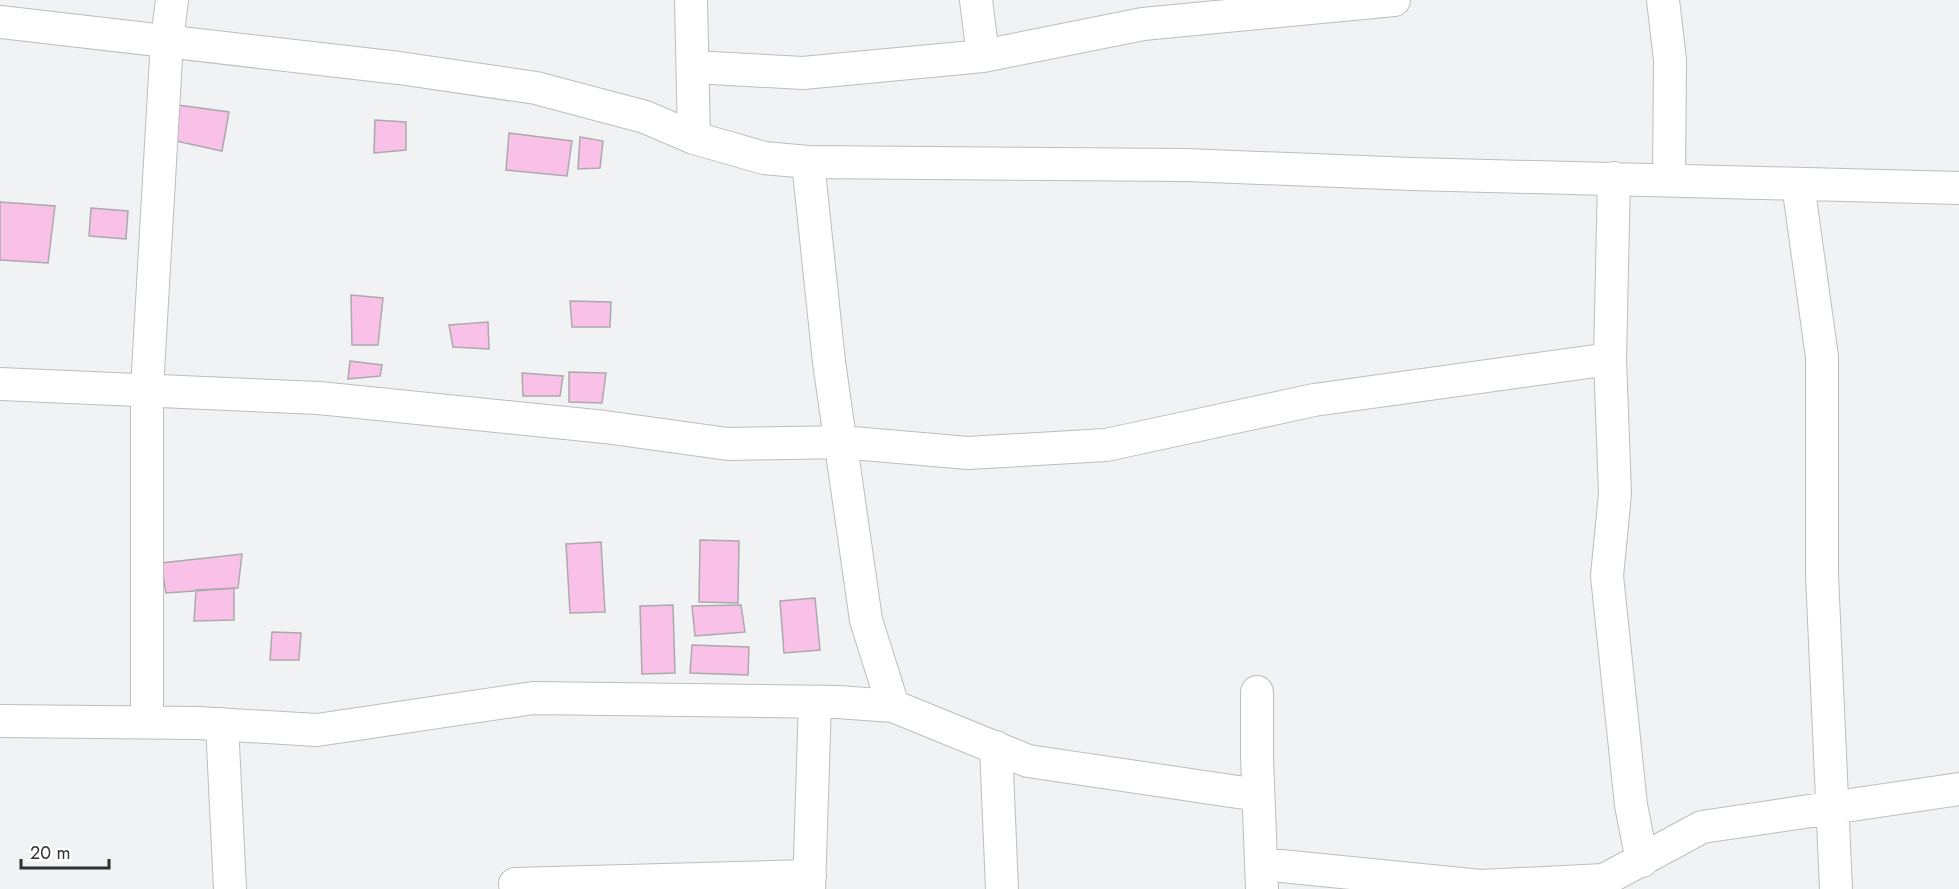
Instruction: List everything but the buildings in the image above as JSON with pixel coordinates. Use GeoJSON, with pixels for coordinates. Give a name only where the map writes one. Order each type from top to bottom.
{"type":"FeatureCollection","features":[{"type":"Feature","properties":{"kind":"street"},"geometry":{"type":"LineString","coordinates":[[147,722],[147,389],[167,40],[172,0]]}},
{"type":"Feature","properties":{"kind":"street"},"geometry":{"type":"LineString","coordinates":[[691,0],[694,138]]}},
{"type":"Feature","properties":{"kind":"street"},"geometry":{"type":"LineString","coordinates":[[975,0],[983,56]]}},
{"type":"Feature","properties":{"kind":"street"},"geometry":{"type":"LineString","coordinates":[[693,67],[803,73],[983,56],[1154,12],[1394,0]]}},
{"type":"Feature","properties":{"kind":"street"},"geometry":{"type":"LineString","coordinates":[[1663,0],[1670,60],[1669,180]]}},
{"type":"Feature","properties":{"kind":"street"},"geometry":{"type":"LineString","coordinates":[[0,22],[399,68],[536,88],[645,117],[694,138],[764,158],[808,162],[1186,165],[1959,188]]}},
{"type":"Feature","properties":{"kind":"street"},"geometry":{"type":"LineString","coordinates":[[808,162],[829,362],[866,620],[893,706]]}},
{"type":"Feature","properties":{"kind":"street"},"geometry":{"type":"LineString","coordinates":[[1614,178],[1611,359],[1615,494],[1607,576],[1631,805],[1642,861]]}},
{"type":"Feature","properties":{"kind":"street"},"geometry":{"type":"LineString","coordinates":[[1798,184],[1822,357],[1822,575],[1835,806],[1836,889]]}},
{"type":"Feature","properties":{"kind":"street"},"geometry":{"type":"LineString","coordinates":[[0,384],[147,389],[320,399],[605,427],[728,444],[840,442],[968,453],[1106,445],[1314,400],[1505,371],[1611,359]]}},
{"type":"Feature","properties":{"kind":"street"},"geometry":{"type":"LineString","coordinates":[[1257,692],[1262,876],[1481,886],[1604,880],[1702,827],[1959,789]]}},
{"type":"Feature","properties":{"kind":"street"},"geometry":{"type":"LineString","coordinates":[[0,720],[222,724],[317,730],[533,698],[816,702],[893,706],[1028,761],[1258,795]]}},
{"type":"Feature","properties":{"kind":"street"},"geometry":{"type":"LineString","coordinates":[[515,884],[810,883],[816,702]]}},
{"type":"Feature","properties":{"kind":"street"},"geometry":{"type":"LineString","coordinates":[[222,724],[230,889]]}},
{"type":"Feature","properties":{"kind":"street"},"geometry":{"type":"LineString","coordinates":[[996,747],[1002,889]]}}]}
